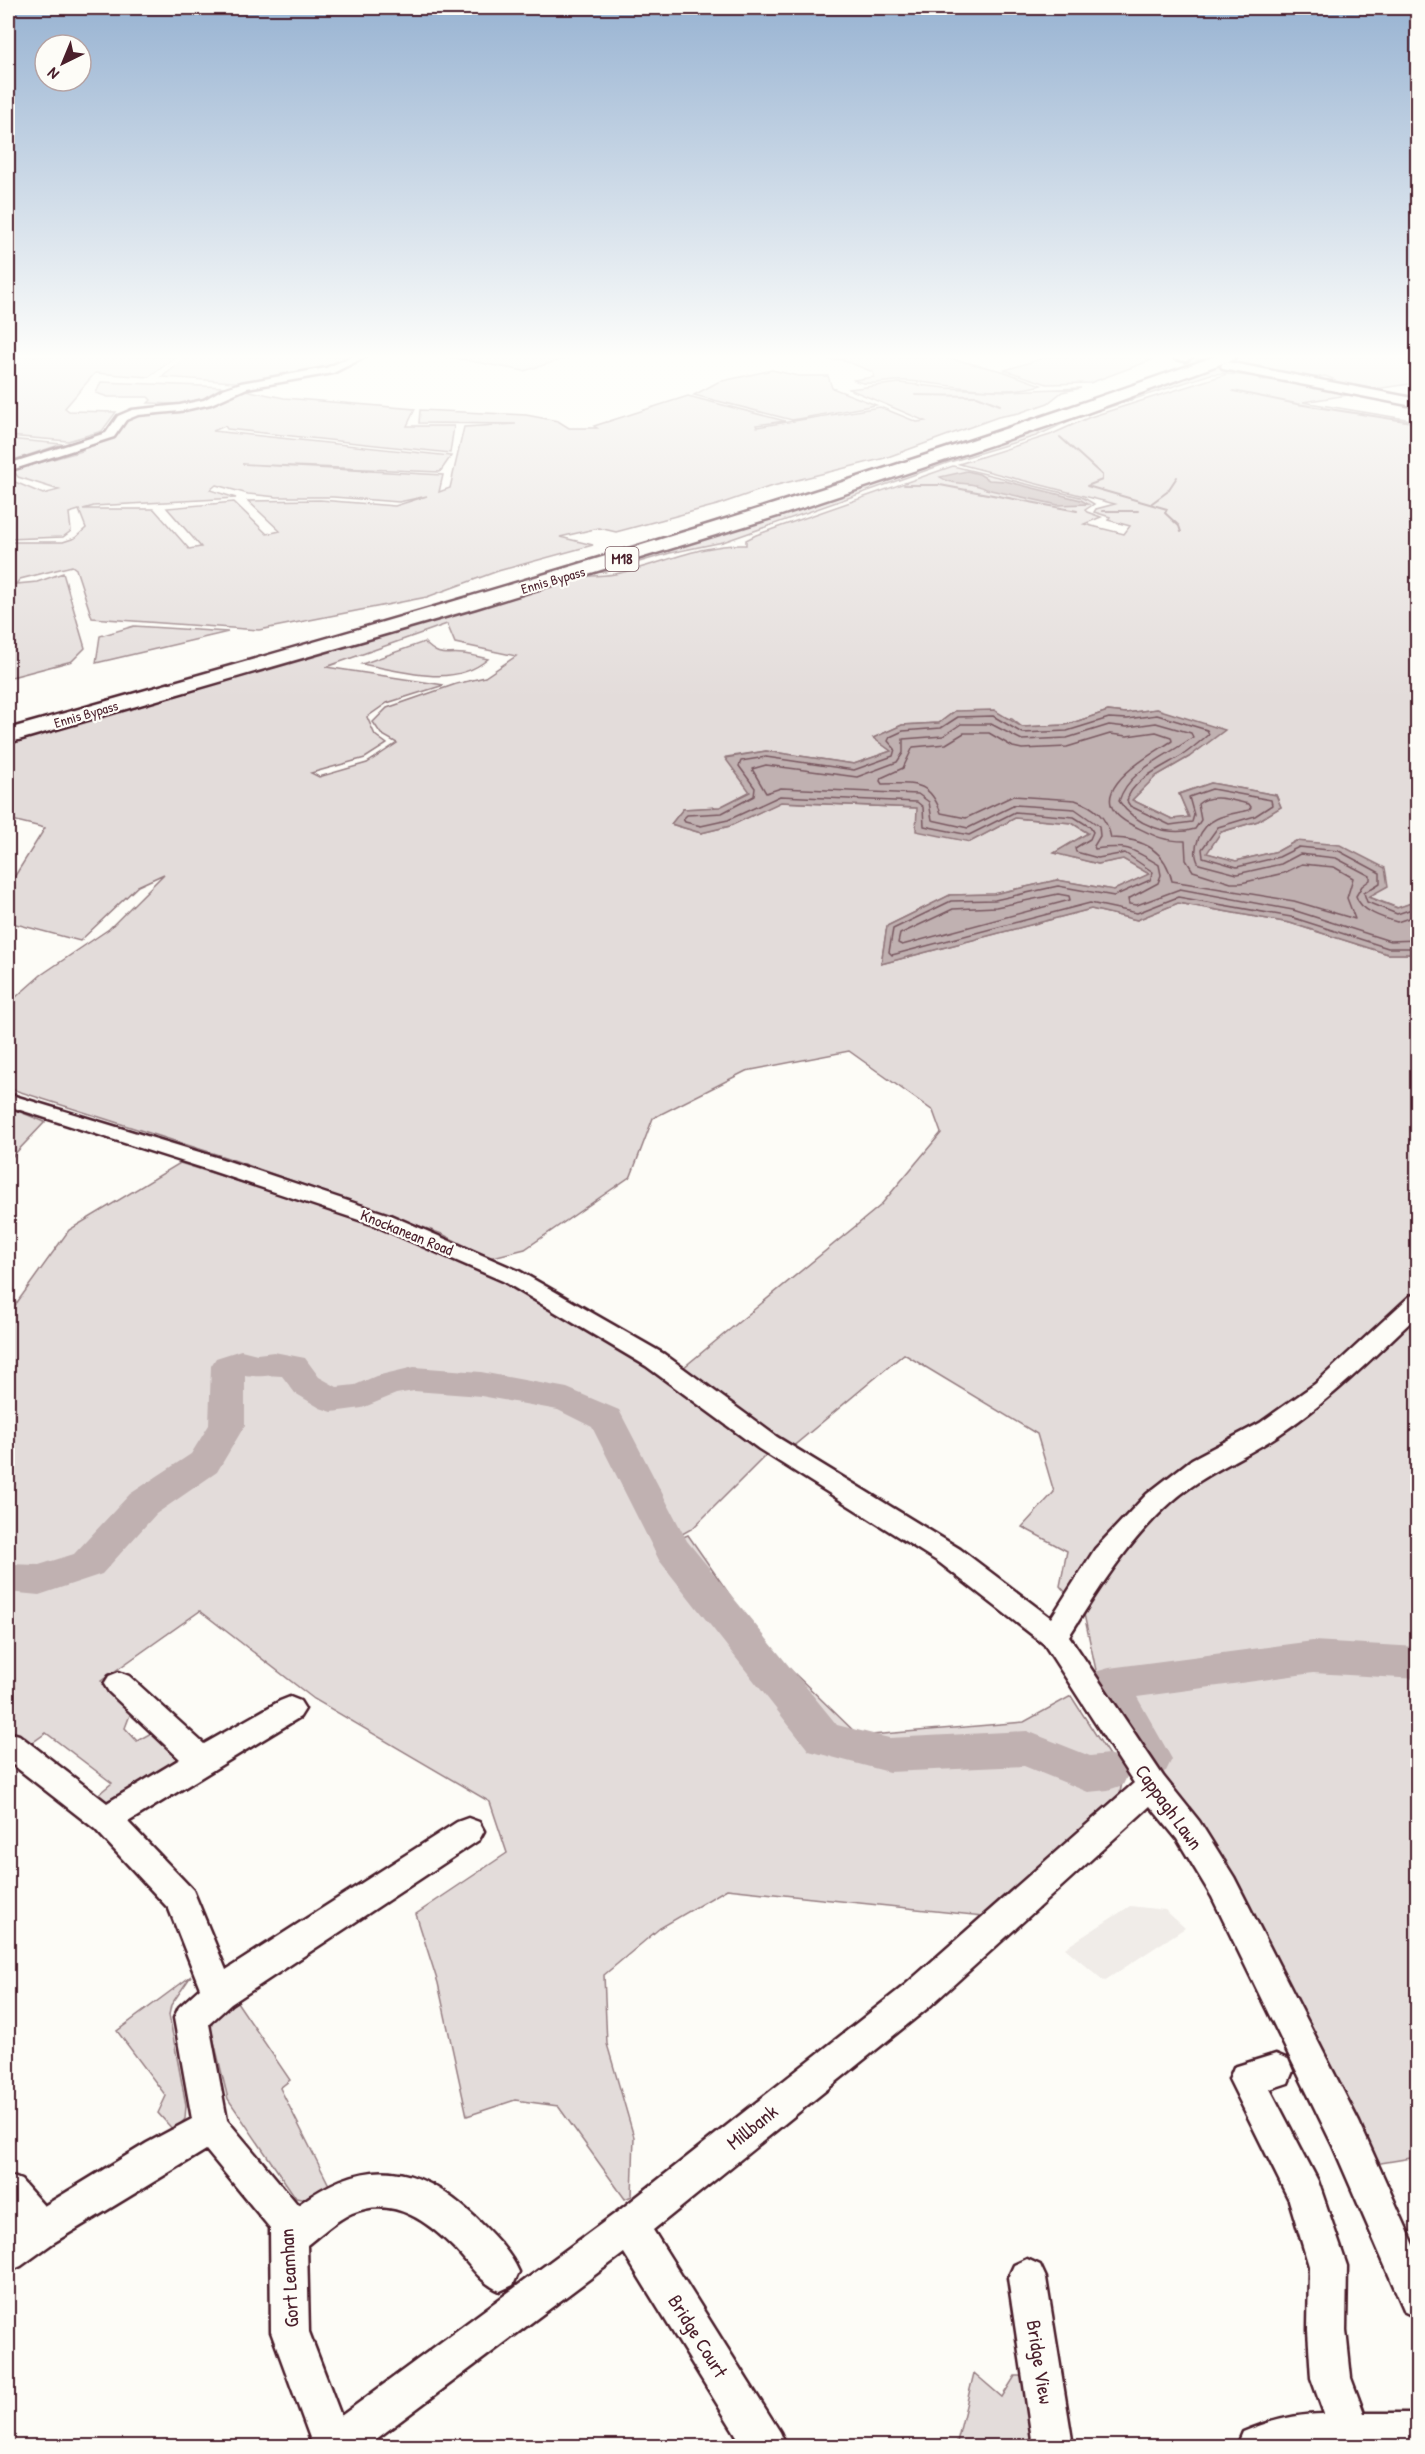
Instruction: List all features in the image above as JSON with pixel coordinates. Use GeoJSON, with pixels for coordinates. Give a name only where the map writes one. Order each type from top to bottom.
{"type":"FeatureCollection","features":[{"type":"Feature","properties":{"kind":"highway","name":"Ennis Bypass"},"geometry":{"type":"LineString","coordinates":[[8,727],[396,618],[743,515],[880,471]]}},
{"type":"Feature","properties":{"kind":"highway","name":"Ennis Bypass"},"geometry":{"type":"LineString","coordinates":[[8,736],[539,584],[753,519],[901,471]]}},
{"type":"Feature","properties":{"kind":"street","name":"Knockanean Road"},"geometry":{"type":"LineString","coordinates":[[8,1100],[212,1163],[382,1220],[511,1276],[655,1360],[768,1443]]}},
{"type":"Feature","properties":{"kind":"street"},"geometry":{"type":"LineString","coordinates":[[1054,1636],[1105,1556],[1156,1501],[1201,1466],[1269,1429],[1324,1390],[1418,1301]]}},
{"type":"Feature","properties":{"kind":"street","name":"Cappagh Lawn"},"geometry":{"type":"LineString","coordinates":[[768,1443],[950,1556],[1054,1636],[1152,1785],[1188,1830],[1223,1887],[1346,2134],[1418,2299]]}},
{"type":"Feature","properties":{"kind":"street"},"geometry":{"type":"LineString","coordinates":[[119,1684],[202,1761]]}},
{"type":"Feature","properties":{"kind":"street"},"geometry":{"type":"LineString","coordinates":[[106,1820],[291,1709]]}},
{"type":"Feature","properties":{"kind":"street"},"geometry":{"type":"LineString","coordinates":[[8,1744],[106,1820],[182,1900],[219,1993]]}},
{"type":"Feature","properties":{"kind":"street","name":"Millbank"},"geometry":{"type":"LineString","coordinates":[[333,2446],[629,2226],[917,1996],[1152,1785]]}},
{"type":"Feature","properties":{"kind":"street","name":"Gort Leamhan"},"geometry":{"type":"LineString","coordinates":[[333,2446],[290,2332],[288,2222],[211,2128],[191,2018],[219,1993],[468,1831]]}},
{"type":"Feature","properties":{"kind":"street"},"geometry":{"type":"LineString","coordinates":[[1276,2071],[1246,2079],[1305,2194],[1328,2266],[1327,2330],[1331,2378],[1352,2434]]}},
{"type":"Feature","properties":{"kind":"street"},"geometry":{"type":"LineString","coordinates":[[8,2253],[40,2230],[160,2156],[211,2128]]}},
{"type":"Feature","properties":{"kind":"street"},"geometry":{"type":"LineString","coordinates":[[288,2236],[345,2197],[374,2188],[403,2189],[431,2204],[466,2233],[500,2272]]}},
{"type":"Feature","properties":{"kind":"street"},"geometry":{"type":"LineString","coordinates":[[8,2193],[40,2230]]}},
{"type":"Feature","properties":{"kind":"street","name":"Bridge Court"},"geometry":{"type":"LineString","coordinates":[[629,2226],[766,2446]]}},
{"type":"Feature","properties":{"kind":"street","name":"Bridge View"},"geometry":{"type":"LineString","coordinates":[[1027,2277],[1053,2446]]}},
{"type":"Feature","properties":{"kind":"street"},"geometry":{"type":"LineString","coordinates":[[1257,2446],[1352,2434],[1418,2433]]}},
{"type":"Feature","properties":{"kind":"shaded area"},"geometry":{"type":"Polygon","coordinates":[[[13,471],[361,471],[443,475],[439,492],[450,488],[454,471],[835,471],[769,487],[717,505],[616,532],[599,528],[560,537],[593,545],[498,571],[427,597],[259,630],[92,618],[76,569],[72,566],[20,579],[16,584],[37,582],[63,573],[85,648],[72,661],[8,678],[8,542],[63,542],[75,538],[86,528],[79,510],[69,513],[71,531],[63,537],[8,539],[8,479],[43,494],[59,490],[18,477],[13,471]],[[216,485],[210,490],[236,498],[94,506],[83,509],[154,509],[189,549],[201,547],[167,508],[234,502],[267,534],[280,531],[248,501],[320,500],[395,506],[427,496],[399,502],[333,497],[277,497],[248,494],[216,485]]]}},
{"type":"Feature","properties":{"kind":"shaded area"},"geometry":{"type":"Polygon","coordinates":[[[403,471],[441,471],[440,472],[403,471]]]}},
{"type":"Feature","properties":{"kind":"shaded area"},"geometry":{"type":"Polygon","coordinates":[[[900,471],[926,471],[723,542],[670,553],[605,572],[589,573],[900,471]]]}},
{"type":"Feature","properties":{"kind":"shaded area"},"geometry":{"type":"Polygon","coordinates":[[[940,471],[972,471],[1084,498],[1094,504],[1085,510],[1101,517],[1084,524],[1124,534],[1130,526],[1108,520],[1110,517],[1094,512],[1096,509],[1115,504],[984,471],[1417,471],[1417,870],[1412,870],[1417,901],[1398,908],[1367,896],[1296,841],[1278,851],[1236,861],[1206,853],[1221,832],[1258,821],[1281,807],[1276,795],[1211,783],[1179,794],[1189,818],[1172,819],[1132,800],[1156,776],[1189,757],[1157,709],[1126,713],[1108,711],[1066,725],[1022,727],[1012,719],[955,711],[939,723],[902,725],[874,738],[891,751],[854,764],[766,751],[726,757],[751,791],[720,807],[683,809],[671,824],[701,833],[730,826],[780,802],[917,808],[970,842],[1015,818],[1072,823],[1088,833],[1055,853],[1098,864],[1123,859],[1150,874],[1114,890],[1057,880],[994,894],[950,895],[887,926],[881,964],[1091,909],[1137,920],[1178,903],[1290,923],[1388,954],[1417,954],[1417,2157],[1375,2164],[1262,1930],[1207,1835],[1139,1756],[1097,1675],[1084,1614],[1060,1586],[1067,1551],[1022,1527],[1054,1492],[1037,1434],[904,1354],[791,1448],[683,1368],[880,1206],[941,1133],[933,1111],[849,1051],[746,1071],[653,1118],[631,1176],[525,1249],[489,1258],[442,1234],[228,1158],[8,1088],[8,1004],[41,975],[109,929],[164,874],[138,886],[80,941],[8,922],[8,887],[45,828],[8,819],[8,740],[573,577],[615,574],[696,551],[729,545],[746,545],[746,540],[756,535],[940,471]],[[447,624],[326,667],[444,685],[387,703],[367,717],[375,735],[387,744],[365,758],[311,773],[319,777],[367,763],[397,743],[381,734],[373,722],[387,708],[456,684],[485,677],[516,656],[455,643],[447,624]]]}},
{"type":"Feature","properties":{"kind":"shaded area"},"geometry":{"type":"Polygon","coordinates":[[[134,626],[228,632],[96,663],[100,636],[134,626]]]}},
{"type":"Feature","properties":{"kind":"shaded area"},"geometry":{"type":"Polygon","coordinates":[[[424,642],[439,653],[464,654],[488,659],[474,668],[444,676],[411,673],[362,664],[424,642]]]}},
{"type":"Feature","properties":{"kind":"shaded area"},"geometry":{"type":"Polygon","coordinates":[[[8,1107],[45,1122],[8,1161],[8,1107]]]}},
{"type":"Feature","properties":{"kind":"shaded area"},"geometry":{"type":"Polygon","coordinates":[[[180,1163],[382,1226],[505,1281],[662,1377],[767,1454],[693,1528],[661,1546],[688,1535],[764,1644],[859,1736],[1024,1722],[1071,1696],[1123,1777],[1120,1793],[983,1916],[727,1889],[660,1928],[604,1975],[607,2044],[634,2137],[632,2196],[625,2199],[558,2106],[515,2100],[467,2116],[438,1983],[416,1914],[507,1853],[490,1802],[314,1699],[200,1611],[101,1681],[133,1707],[125,1728],[137,1741],[151,1733],[162,1737],[183,1751],[182,1762],[122,1797],[107,1801],[95,1797],[112,1783],[46,1733],[29,1745],[8,1729],[8,1315],[69,1230],[180,1163]]]}},
{"type":"Feature","properties":{"kind":"shaded area"},"geometry":{"type":"Polygon","coordinates":[[[1130,1906],[1165,1910],[1185,1928],[1104,1981],[1065,1948],[1130,1906]]]}},
{"type":"Feature","properties":{"kind":"shaded area"},"geometry":{"type":"Polygon","coordinates":[[[191,1976],[171,2005],[169,2015],[186,2105],[185,2119],[174,2131],[158,2113],[166,2096],[117,2031],[191,1976]]]}},
{"type":"Feature","properties":{"kind":"shaded area"},"geometry":{"type":"Polygon","coordinates":[[[235,1999],[290,2080],[280,2088],[329,2185],[306,2200],[296,2198],[228,2099],[211,2029],[213,2019],[235,1999]]]}},
{"type":"Feature","properties":{"kind":"shaded area"},"geometry":{"type":"Polygon","coordinates":[[[974,2373],[1002,2397],[1015,2376],[1025,2376],[1033,2388],[1034,2446],[956,2446],[974,2373]]]}},
{"type":"Feature","properties":{"kind":"water"},"geometry":{"type":"Polygon","coordinates":[[[967,471],[989,480],[1005,481],[1081,500],[1088,504],[1058,505],[981,486],[951,482],[940,477],[967,471]]]}},
{"type":"Feature","properties":{"kind":"water"},"geometry":{"type":"Polygon","coordinates":[[[1157,709],[1225,730],[1189,757],[1156,776],[1132,800],[1172,819],[1189,817],[1179,794],[1211,783],[1276,795],[1281,807],[1258,821],[1221,832],[1207,853],[1236,861],[1278,851],[1296,841],[1340,845],[1385,868],[1388,886],[1368,897],[1397,908],[1417,901],[1417,954],[1388,954],[1290,923],[1178,903],[1137,920],[1091,909],[881,964],[887,926],[950,895],[994,894],[1057,880],[1114,890],[1149,874],[1123,859],[1098,864],[1054,853],[1088,833],[1072,823],[1015,818],[970,842],[916,831],[917,808],[781,802],[730,826],[701,833],[671,824],[683,809],[720,807],[750,792],[725,758],[766,751],[854,764],[891,751],[873,738],[902,725],[939,723],[955,711],[994,710],[1022,727],[1066,725],[1108,711],[1126,713],[1157,709]]]}},
{"type":"Feature","properties":{"kind":"water"},"geometry":{"type":"Polygon","coordinates":[[[1412,869],[1417,870],[1417,901],[1412,869]]]}},
{"type":"Feature","properties":{"kind":"waterway"},"geometry":{"type":"LineString","coordinates":[[1097,471],[1102,475],[1102,480],[1087,486],[1167,509],[1165,513],[1179,526],[1181,532]]}},
{"type":"Feature","properties":{"kind":"waterway"},"geometry":{"type":"LineString","coordinates":[[1152,503],[1167,492],[1177,477]]}},
{"type":"Feature","properties":{"kind":"waterway"},"geometry":{"type":"LineString","coordinates":[[904,485],[940,485],[1077,511]]}},
{"type":"Feature","properties":{"kind":"waterway"},"geometry":{"type":"LineString","coordinates":[[1102,511],[1138,511]]}},
{"type":"Feature","properties":{"kind":"waterway"},"geometry":{"type":"LineString","coordinates":[[8,1578],[39,1580],[88,1564],[143,1504],[204,1463],[227,1425],[228,1366],[241,1361],[256,1366],[274,1363],[293,1366],[307,1385],[332,1400],[362,1396],[388,1384],[414,1379],[481,1384],[567,1400],[606,1419],[672,1550],[824,1739],[889,1755],[1027,1748],[1088,1774],[1108,1772]]}},
{"type":"Feature","properties":{"kind":"waterway"},"geometry":{"type":"LineString","coordinates":[[1151,1759],[1109,1684],[1313,1657],[1418,1663]]}}]}
